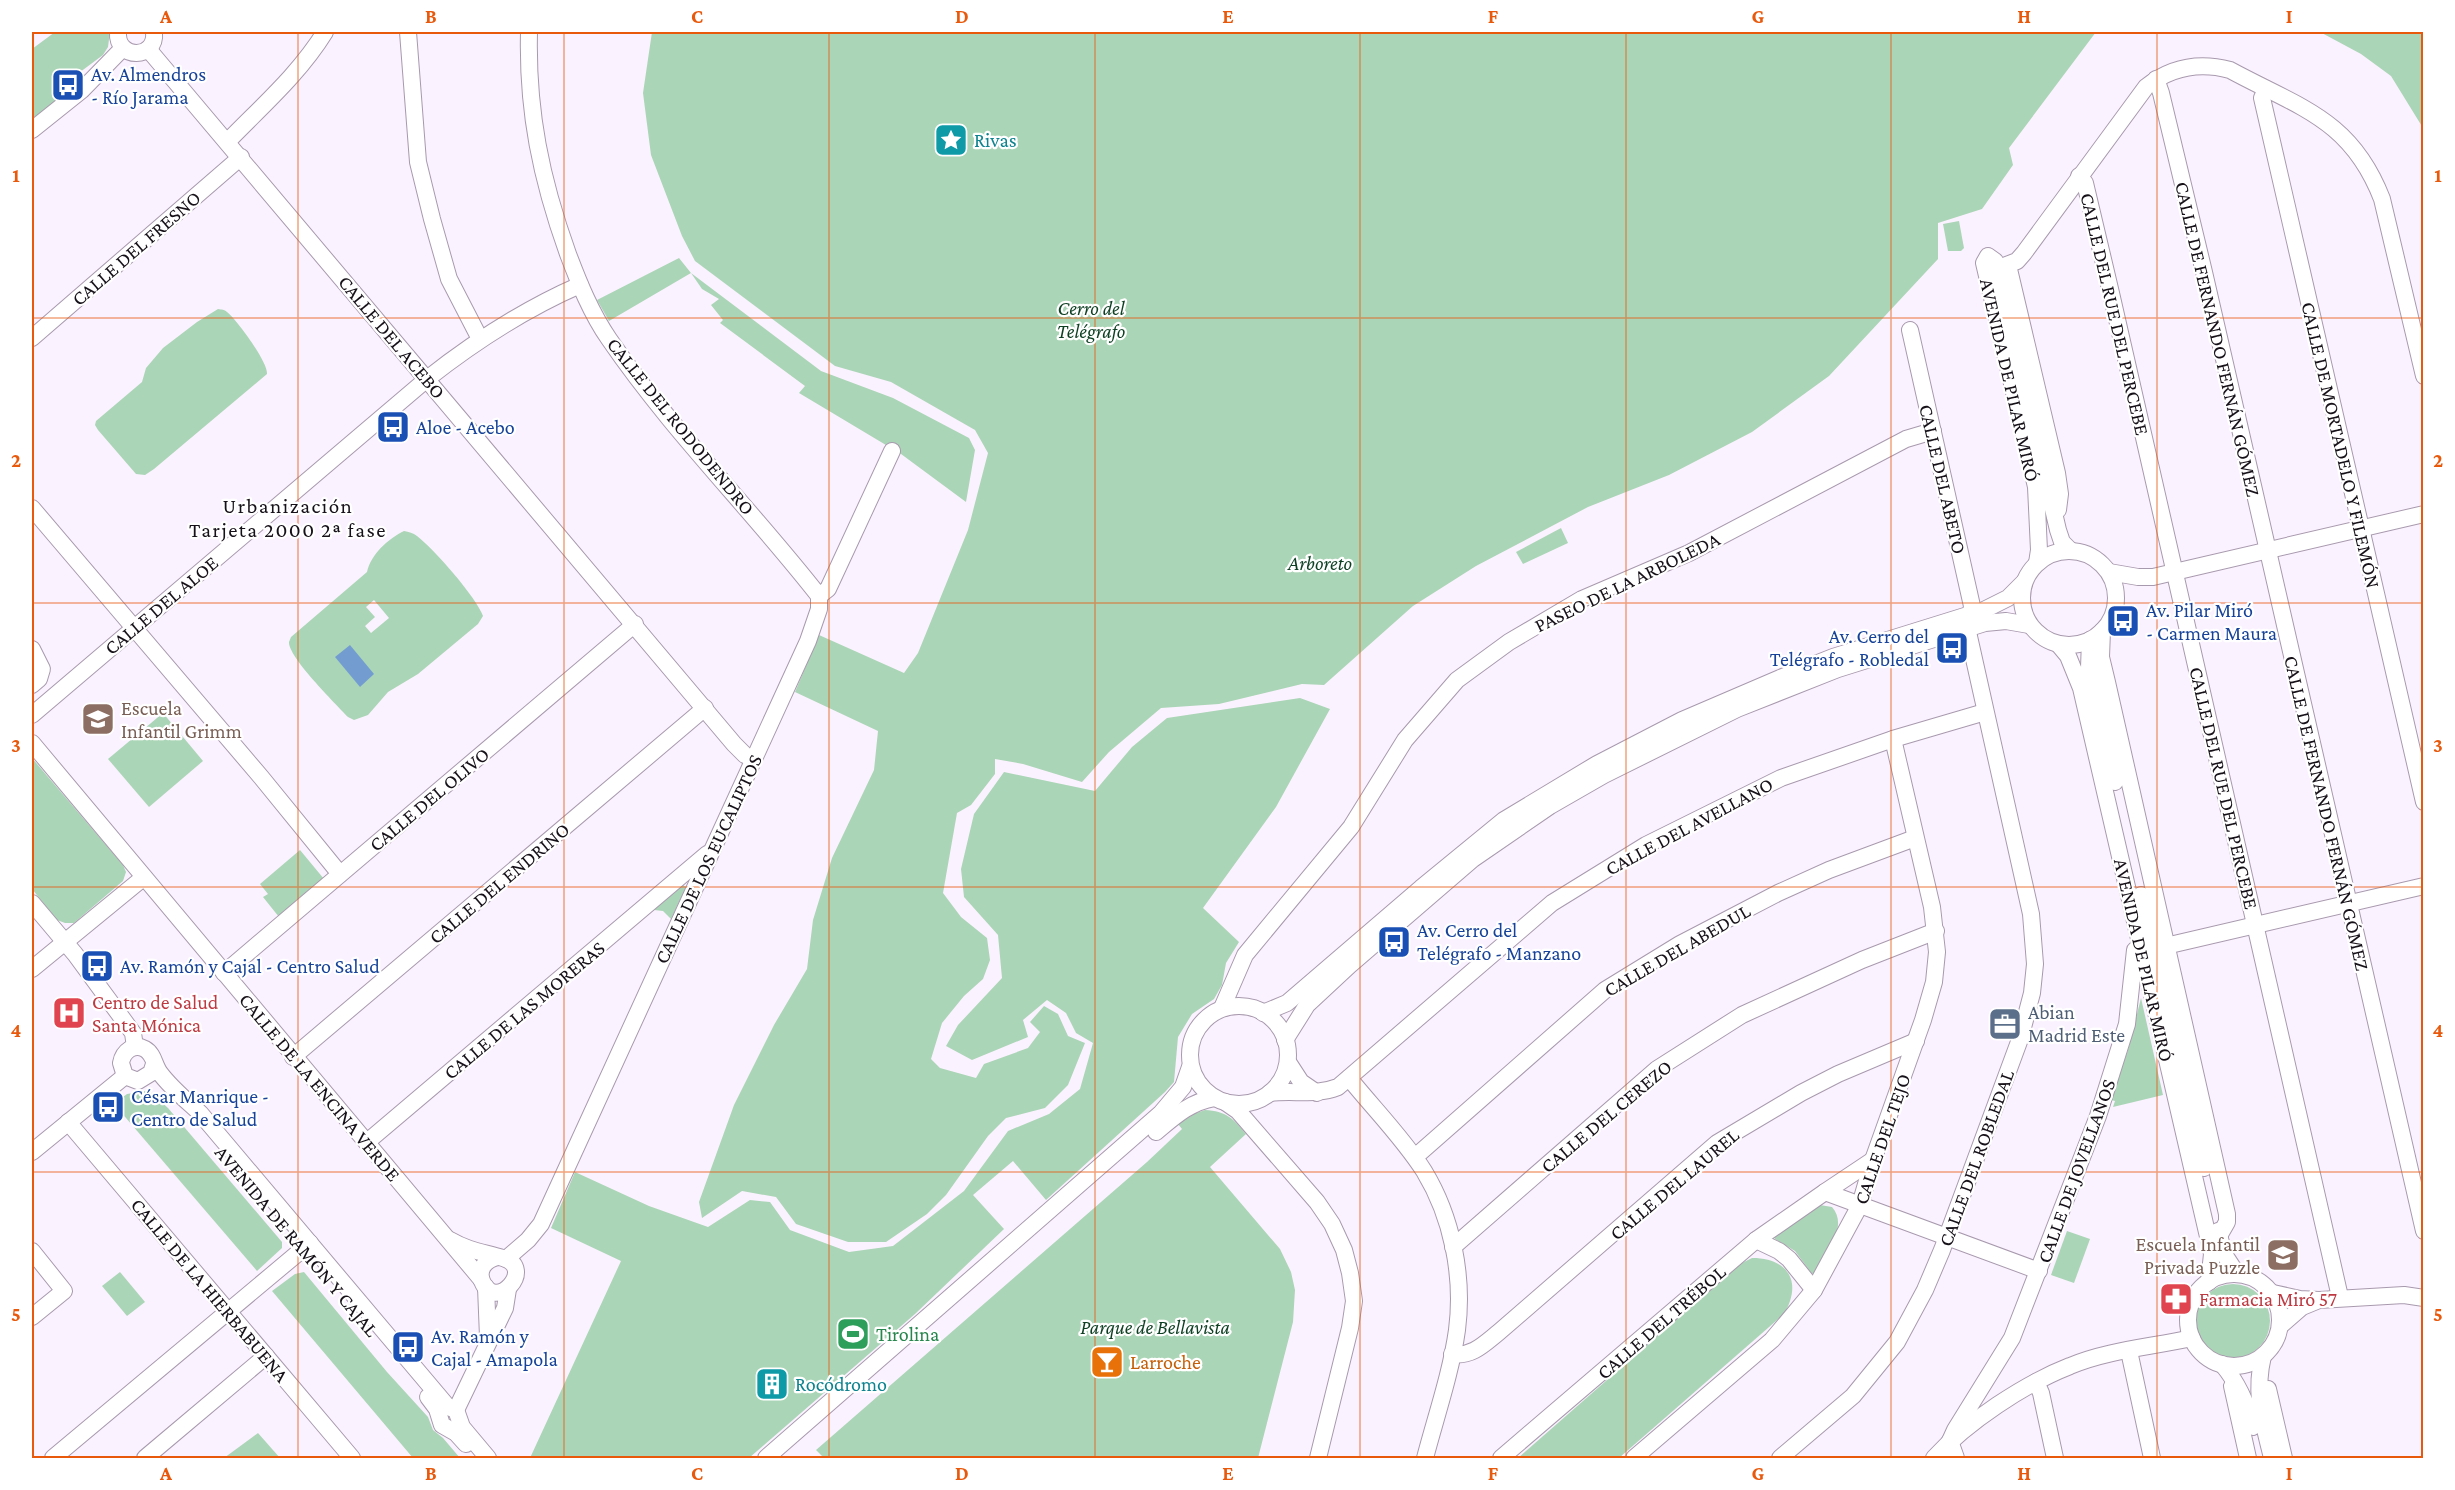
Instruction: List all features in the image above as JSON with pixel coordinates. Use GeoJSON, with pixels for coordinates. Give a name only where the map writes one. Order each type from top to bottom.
{"type":"FeatureCollection","features":[{"type":"Feature","properties":{"kind":"street"},"geometry":{"type":"LineString","coordinates":[[118,32],[118,40],[123,48],[138,54],[148,49],[154,40],[154,32]]}},
{"type":"Feature","properties":{"kind":"street"},"geometry":{"type":"LineString","coordinates":[[228,141],[273,97],[306,60],[325,32]]}},
{"type":"Feature","properties":{"kind":"street"},"geometry":{"type":"LineString","coordinates":[[408,32],[418,162],[449,279],[480,339]]}},
{"type":"Feature","properties":{"kind":"street","name":"CALLE DEL RODODENDRO"},"geometry":{"type":"LineString","coordinates":[[529,32],[530,95],[541,168],[552,211],[580,285],[608,338],[666,415],[819,596]]}},
{"type":"Feature","properties":{"kind":"street"},"geometry":{"type":"LineString","coordinates":[[32,130],[82,90],[123,48]]}},
{"type":"Feature","properties":{"kind":"street","name":"CALLE DEL ACEBO"},"geometry":{"type":"LineString","coordinates":[[148,49],[745,755],[754,759]]}},
{"type":"Feature","properties":{"kind":"street"},"geometry":{"type":"LineString","coordinates":[[2002,267],[2024,253],[2138,96],[2156,79],[2184,68],[2218,67],[2230,70],[2324,119],[2354,147],[2374,179],[2382,199],[2424,376]]}},
{"type":"Feature","properties":{"kind":"street","name":"CALLE DE FERNANDO FERNÁN GÓMEZ"},"geometry":{"type":"LineString","coordinates":[[2156,79],[2204,272],[2424,1231]]}},
{"type":"Feature","properties":{"kind":"street","name":"CALLE DE MORTADELO Y FILEMÓN"},"geometry":{"type":"LineString","coordinates":[[2265,89],[2262,98],[2424,802]]}},
{"type":"Feature","properties":{"kind":"street","name":"CALLE DEL FRESNO"},"geometry":{"type":"LineString","coordinates":[[32,338],[241,157]]}},
{"type":"Feature","properties":{"kind":"street","name":"CALLE DEL RUE DEL PERCEBE"},"geometry":{"type":"LineString","coordinates":[[2079,176],[2085,183],[2340,1297]]}},
{"type":"Feature","properties":{"kind":"street","name":"AVENIDA DE PILAR MIRÓ"},"geometry":{"type":"LineString","coordinates":[[2037,563],[2039,550],[2036,487],[1983,263],[1988,256],[2002,267],[2055,519],[2062,542],[2071,551]]}},
{"type":"Feature","properties":{"kind":"street","name":"CALLE DEL ALOE"},"geometry":{"type":"LineString","coordinates":[[32,715],[427,379],[480,339],[580,285]]}},
{"type":"Feature","properties":{"kind":"street","name":"CALLE DEL ABETO"},"geometry":{"type":"LineString","coordinates":[[1910,330],[1933,431],[1970,620]]}},
{"type":"Feature","properties":{"kind":"street","name":"PASEO DE LA ARBOLEDA"},"geometry":{"type":"LineString","coordinates":[[1222,1008],[1239,965],[1275,917],[1351,826],[1405,740],[1457,680],[1509,642],[1582,599],[1689,553],[1906,439],[1933,431]]}},
{"type":"Feature","properties":{"kind":"street","name":"CALLE DE LOS EUCALIPTOS"},"geometry":{"type":"LineString","coordinates":[[710,852],[808,641],[819,609],[819,596],[828,589],[892,451]]}},
{"type":"Feature","properties":{"kind":"street"},"geometry":{"type":"LineString","coordinates":[[32,508],[261,777],[339,874]]}},
{"type":"Feature","properties":{"kind":"street"},"geometry":{"type":"LineString","coordinates":[[1285,1040],[1307,1005],[1350,965],[1473,859],[1550,806],[1604,775],[1737,709],[1970,620],[2008,598],[2024,582],[2037,563],[2053,553],[2071,551],[2089,555],[2109,572],[2119,575],[2153,577],[2424,514]]}},
{"type":"Feature","properties":{"kind":"street"},"geometry":{"type":"LineString","coordinates":[[2024,582],[2022,607],[2029,625],[2041,636],[2058,644],[2074,645],[2096,636],[2113,616],[2116,593],[2109,572]]}},
{"type":"Feature","properties":{"kind":"street"},"geometry":{"type":"LineString","coordinates":[[2115,608],[2121,598],[2153,577]]}},
{"type":"Feature","properties":{"kind":"street"},"geometry":{"type":"LineString","coordinates":[[1318,1458],[1350,1328],[1354,1301],[1350,1273],[1344,1250],[1332,1224],[1317,1202],[1238,1111],[1203,1090],[1195,1079],[1190,1067],[1189,1049],[1195,1032],[1206,1017],[1222,1008],[1256,1010],[1287,1003],[1504,820],[1597,765],[1682,720],[1833,657],[1970,620],[2029,625]]}},
{"type":"Feature","properties":{"kind":"street","name":"CALLE DEL ROBLEDAL"},"geometry":{"type":"LineString","coordinates":[[1780,1458],[1853,1396],[1897,1342],[1925,1290],[1947,1237],[2020,1039],[2032,993],[2035,964],[2031,914],[1985,712],[1970,620]]}},
{"type":"Feature","properties":{"kind":"street","name":"CALLE DEL OLIVO"},"geometry":{"type":"LineString","coordinates":[[224,973],[634,624]]}},
{"type":"Feature","properties":{"kind":"street","name":"AVENIDA DE PILAR MIRÓ"},"geometry":{"type":"LineString","coordinates":[[2096,636],[2089,669],[2092,685],[2160,947],[2219,1236],[2224,1254],[2237,1274]]}},
{"type":"Feature","properties":{"kind":"street","name":"AVENIDA DE PILAR MIRÓ"},"geometry":{"type":"LineString","coordinates":[[2058,644],[2068,656],[2081,688],[2212,1254],[2209,1282]]}},
{"type":"Feature","properties":{"kind":"street"},"geometry":{"type":"LineString","coordinates":[[32,649],[42,669],[39,679],[32,685]]}},
{"type":"Feature","properties":{"kind":"street","name":"CALLE DEL ENDRINO"},"geometry":{"type":"LineString","coordinates":[[293,1057],[705,708]]}},
{"type":"Feature","properties":{"kind":"street","name":"CALLE DEL AVELLANO"},"geometry":{"type":"LineString","coordinates":[[1270,1093],[1286,1091],[1317,1093],[1338,1088],[1552,903],[1646,845],[1781,778],[1893,739],[1985,712]]}},
{"type":"Feature","properties":{"kind":"street","name":"CALLE DEL TEJO"},"geometry":{"type":"LineString","coordinates":[[1634,1458],[1772,1340],[1814,1290],[1860,1205],[1873,1160],[1916,1041],[1934,981],[1937,952],[1936,931],[1893,739]]}},
{"type":"Feature","properties":{"kind":"street","name":"CALLE DE LA ENCINA VERDE"},"geometry":{"type":"LineString","coordinates":[[32,743],[484,1283]]}},
{"type":"Feature","properties":{"kind":"street","name":"CALLE DEL ABEDUL"},"geometry":{"type":"LineString","coordinates":[[1414,1157],[1605,990],[1700,933],[1778,893],[1829,870],[1915,838]]}},
{"type":"Feature","properties":{"kind":"street","name":"CALLE DE LAS MORERAS"},"geometry":{"type":"LineString","coordinates":[[367,1142],[688,880],[710,852]]}},
{"type":"Feature","properties":{"kind":"street"},"geometry":{"type":"LineString","coordinates":[[32,969],[63,941],[143,878]]}},
{"type":"Feature","properties":{"kind":"street","name":"CALLE DE LOS EUCALIPTOS"},"geometry":{"type":"LineString","coordinates":[[502,1258],[528,1240],[541,1224],[688,880]]}},
{"type":"Feature","properties":{"kind":"street"},"geometry":{"type":"LineString","coordinates":[[2160,947],[2424,886]]}},
{"type":"Feature","properties":{"kind":"street"},"geometry":{"type":"LineString","coordinates":[[32,903],[75,954],[129,1028],[135,1047]]}},
{"type":"Feature","properties":{"kind":"street","name":"CALLE DE JOVELLANOS"},"geometry":{"type":"LineString","coordinates":[[1934,1458],[1950,1441],[2012,1338],[2039,1271],[2098,1116],[2127,1024],[2137,928]]}},
{"type":"Feature","properties":{"kind":"street","name":"CALLE DEL CEREZO"},"geometry":{"type":"LineString","coordinates":[[1453,1247],[1657,1069],[1742,1016],[1862,960],[1936,931]]}},
{"type":"Feature","properties":{"kind":"street"},"geometry":{"type":"LineString","coordinates":[[1239,965],[1240,990],[1256,1010],[1278,1025],[1285,1040],[1288,1062],[1301,1082],[1317,1093]]}},
{"type":"Feature","properties":{"kind":"street","name":"CALLE DEL LAUREL"},"geometry":{"type":"LineString","coordinates":[[1452,1354],[1473,1352],[1499,1332],[1717,1143],[1801,1093],[1838,1074],[1916,1041]]}},
{"type":"Feature","properties":{"kind":"street"},"geometry":{"type":"LineString","coordinates":[[135,1047],[150,1053],[154,1064],[151,1073],[143,1080],[134,1080],[125,1076],[121,1067],[122,1058],[127,1051],[135,1047]]}},
{"type":"Feature","properties":{"kind":"street"},"geometry":{"type":"LineString","coordinates":[[782,1458],[1169,1121],[1192,1104],[1220,1100],[1242,1104],[1258,1100],[1278,1085],[1288,1062]]}},
{"type":"Feature","properties":{"kind":"street","name":"AVENIDA DE RAMÓN Y CAJAL"},"geometry":{"type":"LineString","coordinates":[[154,1064],[170,1085],[200,1113],[430,1400],[450,1416],[488,1458]]}},
{"type":"Feature","properties":{"kind":"street"},"geometry":{"type":"LineString","coordinates":[[766,1458],[1161,1113],[1183,1087],[1190,1067]]}},
{"type":"Feature","properties":{"kind":"street"},"geometry":{"type":"LineString","coordinates":[[32,1152],[125,1076]]}},
{"type":"Feature","properties":{"kind":"street"},"geometry":{"type":"LineString","coordinates":[[1349,1078],[1414,1157],[1439,1201],[1453,1247],[1459,1304],[1457,1330],[1425,1458]]}},
{"type":"Feature","properties":{"kind":"street","name":"AVENIDA DE RAMÓN Y CAJAL"},"geometry":{"type":"LineString","coordinates":[[143,1080],[152,1083],[193,1118],[306,1246]]}},
{"type":"Feature","properties":{"kind":"street","name":"CALLE DE LA HIERBABUENA"},"geometry":{"type":"LineString","coordinates":[[68,1122],[352,1458]]}},
{"type":"Feature","properties":{"kind":"street","name":"CALLE DEL TRÉBOL"},"geometry":{"type":"LineString","coordinates":[[1502,1458],[1756,1240],[1873,1160]]}},
{"type":"Feature","properties":{"kind":"street"},"geometry":{"type":"LineString","coordinates":[[1825,1192],[2039,1271]]}},
{"type":"Feature","properties":{"kind":"street","name":"CALLE DE LA ENCINA VERDE"},"geometry":{"type":"LineString","coordinates":[[446,1239],[476,1253],[502,1258]]}},
{"type":"Feature","properties":{"kind":"street"},"geometry":{"type":"LineString","coordinates":[[1756,1240],[1789,1258],[1814,1290]]}},
{"type":"Feature","properties":{"kind":"street"},"geometry":{"type":"LineString","coordinates":[[53,1458],[306,1246]]}},
{"type":"Feature","properties":{"kind":"street"},"geometry":{"type":"LineString","coordinates":[[32,1251],[64,1291],[32,1317]]}},
{"type":"Feature","properties":{"kind":"street"},"geometry":{"type":"LineString","coordinates":[[450,1416],[505,1308],[508,1289],[515,1280],[514,1268],[502,1258],[491,1259],[483,1267],[488,1340]]}},
{"type":"Feature","properties":{"kind":"street"},"geometry":{"type":"LineString","coordinates":[[2260,1458],[2248,1405],[2227,1370],[2206,1357],[2197,1348],[2189,1329],[2188,1312],[2196,1295],[2209,1282],[2227,1275],[2249,1276],[2259,1281],[2273,1293],[2280,1310],[2280,1326],[2273,1345],[2261,1363],[2258,1386],[2259,1402],[2272,1458]]}},
{"type":"Feature","properties":{"kind":"street"},"geometry":{"type":"LineString","coordinates":[[484,1283],[493,1292],[508,1289]]}},
{"type":"Feature","properties":{"kind":"street"},"geometry":{"type":"LineString","coordinates":[[2273,1293],[2300,1299],[2319,1300],[2404,1295],[2424,1298]]}},
{"type":"Feature","properties":{"kind":"street"},"geometry":{"type":"LineString","coordinates":[[2280,1326],[2302,1307],[2319,1300]]}},
{"type":"Feature","properties":{"kind":"street"},"geometry":{"type":"LineString","coordinates":[[1956,1458],[1950,1441],[2036,1382],[2071,1365],[2192,1338]]}},
{"type":"Feature","properties":{"kind":"street"},"geometry":{"type":"LineString","coordinates":[[2129,1351],[2152,1458]]}},
{"type":"Feature","properties":{"kind":"street"},"geometry":{"type":"LineString","coordinates":[[145,1458],[266,1356]]}},
{"type":"Feature","properties":{"kind":"street"},"geometry":{"type":"LineString","coordinates":[[2227,1370],[2261,1363]]}},
{"type":"Feature","properties":{"kind":"street"},"geometry":{"type":"LineString","coordinates":[[2261,1363],[2284,1458]]}},
{"type":"Feature","properties":{"kind":"street"},"geometry":{"type":"LineString","coordinates":[[2227,1370],[2248,1458]]}},
{"type":"Feature","properties":{"kind":"street"},"geometry":{"type":"LineString","coordinates":[[2036,1382],[2055,1458]]}},
{"type":"Feature","properties":{"kind":"street"},"geometry":{"type":"LineString","coordinates":[[1974,1401],[1985,1416]]}},
{"type":"Feature","properties":{"kind":"street","name":"AVENIDA DE RAMÓN Y CAJAL"},"geometry":{"type":"LineString","coordinates":[[450,1416],[456,1433],[478,1458]]}},
{"type":"Feature","properties":{"kind":"green space"},"geometry":{"type":"Polygon","coordinates":[[[55,32],[110,32],[108,47],[103,55],[64,84],[55,103],[32,120],[32,49],[55,32]]]}},
{"type":"Feature","properties":{"kind":"green space","name":"Cerro del Telégrafo"},"geometry":{"type":"Polygon","coordinates":[[[652,32],[2096,32],[2009,148],[2013,165],[1982,209],[1938,223],[1938,259],[1829,376],[1752,432],[1669,475],[1588,507],[1476,566],[1413,606],[1324,685],[1302,684],[1219,704],[1161,708],[1109,752],[1082,782],[1023,764],[995,759],[995,774],[971,805],[957,813],[943,893],[961,917],[987,938],[990,960],[983,979],[964,996],[942,1023],[931,1059],[940,1068],[976,1078],[984,1064],[1028,1048],[1040,1032],[1030,1022],[1044,1006],[1058,1014],[1068,1036],[1085,1043],[1068,1085],[1045,1108],[1006,1118],[988,1136],[946,1195],[927,1214],[886,1242],[848,1242],[796,1224],[776,1197],[742,1191],[702,1218],[699,1202],[734,1105],[774,1025],[807,969],[813,920],[832,858],[874,770],[878,731],[795,692],[819,635],[904,673],[918,653],[968,530],[988,453],[975,430],[891,382],[835,366],[695,261],[682,236],[651,155],[643,93],[652,32]]]}},
{"type":"Feature","properties":{"kind":"green space"},"geometry":{"type":"Polygon","coordinates":[[[2320,32],[2423,32],[2423,128],[2391,76],[2361,54],[2320,32]]]}},
{"type":"Feature","properties":{"kind":"green space"},"geometry":{"type":"Polygon","coordinates":[[[1959,221],[1964,248],[1961,251],[1948,251],[1943,224],[1959,221]]]}},
{"type":"Feature","properties":{"kind":"green space"},"geometry":{"type":"Polygon","coordinates":[[[679,258],[691,273],[609,321],[597,300],[679,258]]]}},
{"type":"Feature","properties":{"kind":"green space"},"geometry":{"type":"Polygon","coordinates":[[[691,273],[821,371],[893,398],[969,438],[975,450],[966,502],[901,454],[799,393],[805,386],[720,323],[723,320],[711,305],[719,299],[702,289],[691,273]]]}},
{"type":"Feature","properties":{"kind":"green space"},"geometry":{"type":"Polygon","coordinates":[[[218,309],[232,316],[263,360],[267,374],[154,469],[145,475],[136,474],[98,430],[95,425],[96,421],[142,382],[146,368],[163,348],[218,309]]]}},
{"type":"Feature","properties":{"kind":"green space"},"geometry":{"type":"Polygon","coordinates":[[[1561,528],[1568,543],[1523,564],[1516,552],[1561,528]]]}},
{"type":"Feature","properties":{"kind":"green space"},"geometry":{"type":"Polygon","coordinates":[[[404,531],[409,532],[424,542],[464,586],[483,616],[478,624],[418,674],[388,692],[368,715],[354,720],[348,717],[304,669],[289,642],[291,637],[367,572],[376,553],[404,531]],[[374,600],[366,607],[375,617],[365,626],[371,633],[389,618],[374,600]]]}},
{"type":"Feature","properties":{"kind":"green space"},"geometry":{"type":"Polygon","coordinates":[[[1300,698],[1330,709],[1276,807],[1203,908],[1239,942],[1226,963],[1222,985],[1214,999],[1192,1014],[1178,1037],[1174,1082],[1165,1092],[1046,1200],[1013,1161],[973,1195],[1004,1229],[915,1314],[749,1458],[530,1458],[621,1261],[551,1228],[575,1172],[649,1206],[708,1227],[750,1200],[770,1202],[790,1230],[849,1252],[893,1246],[964,1191],[1008,1131],[1049,1114],[1080,1089],[1093,1043],[1076,1033],[1066,1013],[1047,1000],[1023,1020],[1028,1037],[972,1060],[946,1046],[958,1025],[1002,978],[998,935],[964,897],[961,869],[974,814],[1004,772],[1095,791],[1132,747],[1167,718],[1300,698]]]}},
{"type":"Feature","properties":{"kind":"green space"},"geometry":{"type":"Polygon","coordinates":[[[163,713],[203,761],[149,807],[108,759],[163,713]]]}},
{"type":"Feature","properties":{"kind":"green space"},"geometry":{"type":"Polygon","coordinates":[[[32,758],[123,865],[126,872],[123,881],[74,923],[57,920],[32,889],[32,758]]]}},
{"type":"Feature","properties":{"kind":"green space"},"geometry":{"type":"Polygon","coordinates":[[[300,850],[324,879],[279,917],[263,897],[268,894],[260,884],[300,850]]]}},
{"type":"Feature","properties":{"kind":"green space"},"geometry":{"type":"Polygon","coordinates":[[[683,885],[686,887],[671,919],[663,911],[654,910],[683,885]]]}},
{"type":"Feature","properties":{"kind":"green space"},"geometry":{"type":"Polygon","coordinates":[[[2141,998],[2163,1095],[2113,1107],[2115,1101],[2111,1100],[2128,1050],[2141,998]]]}},
{"type":"Feature","properties":{"kind":"green space"},"geometry":{"type":"Polygon","coordinates":[[[146,1091],[168,1108],[282,1242],[282,1248],[257,1271],[114,1104],[127,1094],[146,1091]]]}},
{"type":"Feature","properties":{"kind":"green space","name":"Parque de Bellavista"},"geometry":{"type":"Polygon","coordinates":[[[1205,1110],[1219,1112],[1229,1117],[1246,1134],[1210,1167],[1280,1249],[1291,1272],[1295,1290],[1293,1322],[1258,1458],[824,1458],[816,1450],[1147,1162],[1182,1129],[1178,1124],[1205,1110]]]}},
{"type":"Feature","properties":{"kind":"green space"},"geometry":{"type":"Polygon","coordinates":[[[1820,1205],[1832,1207],[1837,1214],[1837,1231],[1830,1248],[1816,1272],[1812,1274],[1795,1251],[1775,1239],[1774,1235],[1820,1205]]]}},
{"type":"Feature","properties":{"kind":"green space"},"geometry":{"type":"Polygon","coordinates":[[[2067,1231],[2090,1239],[2074,1283],[2051,1275],[2067,1231]]]}},
{"type":"Feature","properties":{"kind":"green space"},"geometry":{"type":"Polygon","coordinates":[[[1752,1258],[1775,1262],[1789,1274],[1792,1292],[1784,1314],[1619,1458],[1518,1458],[1738,1265],[1752,1258]]]}},
{"type":"Feature","properties":{"kind":"green space"},"geometry":{"type":"Polygon","coordinates":[[[120,1272],[145,1302],[127,1316],[102,1286],[120,1272]]]}},
{"type":"Feature","properties":{"kind":"green space"},"geometry":{"type":"Polygon","coordinates":[[[304,1272],[387,1372],[428,1417],[433,1430],[460,1458],[413,1458],[272,1291],[295,1274],[304,1272]]]}},
{"type":"Feature","properties":{"kind":"green space"},"geometry":{"type":"Polygon","coordinates":[[[2233,1284],[2254,1290],[2264,1300],[2270,1321],[2264,1342],[2254,1352],[2233,1358],[2212,1352],[2202,1342],[2196,1321],[2202,1300],[2212,1290],[2233,1284]]]}},
{"type":"Feature","properties":{"kind":"green space"},"geometry":{"type":"Polygon","coordinates":[[[258,1433],[280,1458],[224,1458],[258,1433]]]}},
{"type":"Feature","properties":{"kind":"water"},"geometry":{"type":"Polygon","coordinates":[[[350,645],[374,674],[360,687],[335,657],[350,645]]]}},
{"type":"Feature","properties":{"kind":"place","name":"Av. Almendros - Río Jarama"},"geometry":{"type":"Point","coordinates":[68,85]}},
{"type":"Feature","properties":{"kind":"place","name":"Rivas"},"geometry":{"type":"Point","coordinates":[951,140]}},
{"type":"Feature","properties":{"kind":"place","name":"Aloe - Acebo"},"geometry":{"type":"Point","coordinates":[393,427]}},
{"type":"Feature","properties":{"kind":"place","name":"Av. Pilar Miró - Carmen Maura"},"geometry":{"type":"Point","coordinates":[2123,621]}},
{"type":"Feature","properties":{"kind":"place","name":"Av. Cerro del Telégrafo - Robledal"},"geometry":{"type":"Point","coordinates":[1952,648]}},
{"type":"Feature","properties":{"kind":"place","name":"Escuela Infantil Grimm"},"geometry":{"type":"Point","coordinates":[98,719]}},
{"type":"Feature","properties":{"kind":"place","name":"Av. Cerro del Telégrafo - Manzano"},"geometry":{"type":"Point","coordinates":[1394,942]}},
{"type":"Feature","properties":{"kind":"place","name":"Av. Ramón y Cajal - Centro Salud"},"geometry":{"type":"Point","coordinates":[97,966]}},
{"type":"Feature","properties":{"kind":"place","name":"Centro de Salud Santa Mónica"},"geometry":{"type":"Point","coordinates":[69,1013]}},
{"type":"Feature","properties":{"kind":"place","name":"Abian Madrid Este"},"geometry":{"type":"Point","coordinates":[2005,1024]}},
{"type":"Feature","properties":{"kind":"place","name":"César Manrique - Centro de Salud"},"geometry":{"type":"Point","coordinates":[108,1107]}},
{"type":"Feature","properties":{"kind":"place","name":"Escuela Infantil Privada Puzzle"},"geometry":{"type":"Point","coordinates":[2283,1255]}},
{"type":"Feature","properties":{"kind":"place","name":"Farmacia Miró 57"},"geometry":{"type":"Point","coordinates":[2176,1299]}},
{"type":"Feature","properties":{"kind":"place","name":"Tirolina"},"geometry":{"type":"Point","coordinates":[853,1334]}},
{"type":"Feature","properties":{"kind":"place","name":"Av. Ramón y Cajal - Amapola"},"geometry":{"type":"Point","coordinates":[408,1347]}},
{"type":"Feature","properties":{"kind":"place","name":"Larroche"},"geometry":{"type":"Point","coordinates":[1107,1362]}},
{"type":"Feature","properties":{"kind":"place","name":"Rocódromo"},"geometry":{"type":"Point","coordinates":[772,1384]}},
{"type":"Feature","properties":{"kind":"district","name":"Urbanización Tarjeta 2000 2ª fase"},"geometry":{"type":"Point","coordinates":[288,518]}},
{"type":"Feature","properties":{"kind":"park label","name":"Arboreto"},"geometry":{"type":"Point","coordinates":[1320,563]}}]}
